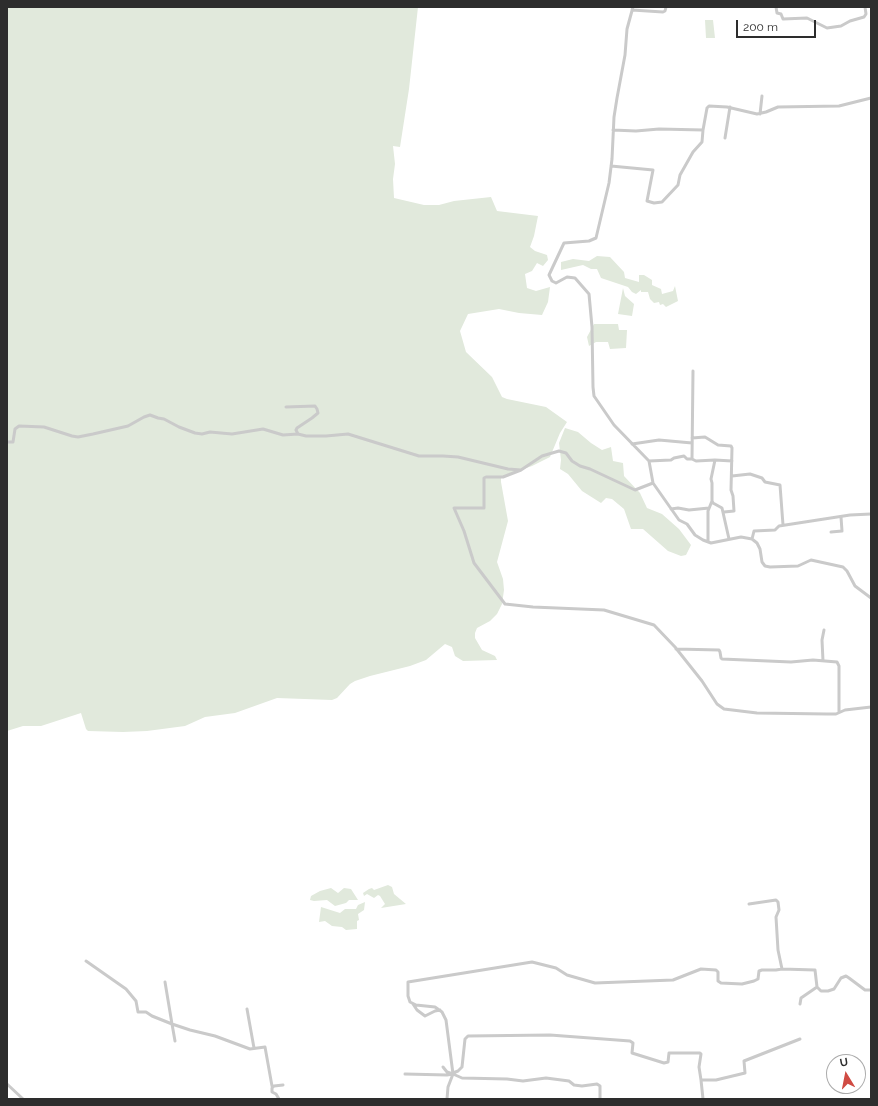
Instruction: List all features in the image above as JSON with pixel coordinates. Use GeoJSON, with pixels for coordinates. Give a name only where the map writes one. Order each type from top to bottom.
{"type":"FeatureCollection","features":[{"type":"Feature","properties":{"kind":"street"},"geometry":{"type":"LineString","coordinates":[[666,7],[665,11],[663,12],[633,9],[627,29],[625,55],[620,75],[613,130],[611,166],[596,238],[589,241],[564,243],[549,275],[552,281],[556,283],[568,277],[575,278],[589,294],[592,327],[594,396],[612,422],[649,462],[653,483],[679,520],[687,524],[695,535],[708,542],[717,542],[741,537],[752,539],[757,543],[760,549],[762,562],[765,566],[798,566],[811,560],[843,567],[847,571],[855,586],[871,598]]}},
{"type":"Feature","properties":{"kind":"street"},"geometry":{"type":"LineString","coordinates":[[776,7],[777,14],[781,14],[783,19],[806,18],[827,28],[841,26],[850,21],[866,16],[865,7]]}},
{"type":"Feature","properties":{"kind":"street"},"geometry":{"type":"LineString","coordinates":[[760,114],[762,96]]}},
{"type":"Feature","properties":{"kind":"street"},"geometry":{"type":"LineString","coordinates":[[611,166],[653,170],[647,201],[655,203],[662,202],[678,186],[680,175],[693,152],[702,142],[708,106],[730,107],[750,113],[760,114],[778,107],[839,106],[871,98]]}},
{"type":"Feature","properties":{"kind":"street"},"geometry":{"type":"LineString","coordinates":[[725,138],[730,107]]}},
{"type":"Feature","properties":{"kind":"street"},"geometry":{"type":"LineString","coordinates":[[613,130],[703,130]]}},
{"type":"Feature","properties":{"kind":"street"},"geometry":{"type":"LineString","coordinates":[[692,459],[693,372]]}},
{"type":"Feature","properties":{"kind":"street"},"geometry":{"type":"LineString","coordinates":[[286,407],[315,406],[317,409],[318,413],[297,428],[296,430],[298,434]]}},
{"type":"Feature","properties":{"kind":"street"},"geometry":{"type":"LineString","coordinates":[[7,442],[10,443],[14,441],[16,429],[19,426],[44,427],[78,437],[128,426],[150,415],[164,419],[179,427],[200,434],[210,432],[238,433],[263,429],[283,435],[298,434],[306,436],[326,436],[348,434],[419,456],[458,457],[508,469],[521,470]]}},
{"type":"Feature","properties":{"kind":"street"},"geometry":{"type":"LineString","coordinates":[[692,438],[703,437],[718,445],[731,446],[732,448],[731,490],[734,511],[724,512]]}},
{"type":"Feature","properties":{"kind":"street"},"geometry":{"type":"LineString","coordinates":[[632,444],[659,440],[692,443]]}},
{"type":"Feature","properties":{"kind":"street"},"geometry":{"type":"LineString","coordinates":[[653,483],[635,490],[580,466],[572,461],[566,453],[559,450],[542,456],[521,470],[503,477],[484,478],[484,508],[454,508],[464,531],[474,563],[504,602],[513,605],[533,607],[604,610],[654,625],[676,649],[717,704],[724,709],[757,713],[827,714],[871,707]]}},
{"type":"Feature","properties":{"kind":"street"},"geometry":{"type":"LineString","coordinates":[[649,462],[672,460],[674,458],[684,456],[687,459],[696,461],[732,461]]}},
{"type":"Feature","properties":{"kind":"street"},"geometry":{"type":"LineString","coordinates":[[708,542],[709,508],[712,501],[711,479],[715,460]]}},
{"type":"Feature","properties":{"kind":"street"},"geometry":{"type":"LineString","coordinates":[[732,476],[750,474],[762,478],[765,482],[780,485],[783,525]]}},
{"type":"Feature","properties":{"kind":"street"},"geometry":{"type":"LineString","coordinates":[[712,501],[713,504],[722,507],[729,539]]}},
{"type":"Feature","properties":{"kind":"street"},"geometry":{"type":"LineString","coordinates":[[671,509],[678,508],[689,510],[709,508]]}},
{"type":"Feature","properties":{"kind":"street"},"geometry":{"type":"LineString","coordinates":[[752,539],[754,531],[776,530],[779,526],[783,525],[871,514]]}},
{"type":"Feature","properties":{"kind":"street"},"geometry":{"type":"LineString","coordinates":[[831,532],[842,531],[841,517]]}},
{"type":"Feature","properties":{"kind":"street"},"geometry":{"type":"LineString","coordinates":[[823,662],[822,640],[824,630]]}},
{"type":"Feature","properties":{"kind":"street"},"geometry":{"type":"LineString","coordinates":[[676,649],[719,650],[722,659],[791,662],[812,660],[836,662],[839,664],[839,712]]}},
{"type":"Feature","properties":{"kind":"street"},"geometry":{"type":"LineString","coordinates":[[749,904],[777,901],[779,910],[776,917],[778,950],[782,969]]}},
{"type":"Feature","properties":{"kind":"street"},"geometry":{"type":"LineString","coordinates":[[86,961],[126,989],[136,1001],[138,1012],[146,1012],[172,1024],[215,1036],[250,1049],[265,1047],[273,1086],[272,1092],[276,1094],[279,1099]]}},
{"type":"Feature","properties":{"kind":"street"},"geometry":{"type":"LineString","coordinates":[[440,1010],[425,1016],[417,1010],[409,1000],[408,982],[532,962],[556,968],[567,975],[595,983],[670,980],[688,975],[696,970],[712,969],[718,972],[719,982],[725,984],[742,984],[757,980],[759,972],[762,970],[782,969],[815,970],[817,987],[821,991],[831,990],[837,985],[841,978],[846,976],[864,989],[871,990]]}},
{"type":"Feature","properties":{"kind":"street"},"geometry":{"type":"LineString","coordinates":[[165,982],[175,1041]]}},
{"type":"Feature","properties":{"kind":"street"},"geometry":{"type":"LineString","coordinates":[[800,1004],[801,998],[817,987]]}},
{"type":"Feature","properties":{"kind":"street"},"geometry":{"type":"LineString","coordinates":[[413,1004],[435,1007],[445,1016],[448,1026],[453,1074],[448,1087],[447,1099]]}},
{"type":"Feature","properties":{"kind":"street"},"geometry":{"type":"LineString","coordinates":[[247,1009],[254,1048]]}},
{"type":"Feature","properties":{"kind":"street"},"geometry":{"type":"LineString","coordinates":[[405,1074],[447,1075],[458,1071],[462,1067],[465,1039],[467,1036],[550,1035],[632,1041],[632,1053],[664,1063],[668,1062],[669,1053],[701,1053],[699,1067],[703,1099]]}},
{"type":"Feature","properties":{"kind":"street"},"geometry":{"type":"LineString","coordinates":[[701,1080],[718,1080],[745,1073],[744,1061],[800,1039]]}},
{"type":"Feature","properties":{"kind":"street"},"geometry":{"type":"LineString","coordinates":[[443,1067],[447,1072],[462,1078],[507,1079],[523,1081],[546,1078],[569,1081],[574,1085],[582,1086],[598,1084],[600,1086],[600,1099]]}},
{"type":"Feature","properties":{"kind":"street"},"geometry":{"type":"LineString","coordinates":[[7,1084],[23,1099]]}},
{"type":"Feature","properties":{"kind":"street"},"geometry":{"type":"LineString","coordinates":[[273,1086],[284,1085]]}},
{"type":"Feature","properties":{"kind":"shaded area"},"geometry":{"type":"Polygon","coordinates":[[[7,7],[418,7],[409,89],[400,147],[393,146],[395,164],[393,179],[394,198],[424,205],[439,205],[454,201],[491,197],[497,211],[538,216],[530,247],[535,251],[547,255],[548,260],[543,266],[537,263],[532,271],[525,274],[527,288],[536,291],[550,287],[548,302],[542,315],[499,309],[468,314],[460,331],[466,352],[492,377],[502,397],[546,407],[567,422],[560,433],[550,457],[532,466],[501,477],[508,521],[497,562],[503,579],[504,590],[502,604],[497,614],[490,621],[477,628],[475,633],[475,638],[482,650],[495,656],[497,660],[463,661],[455,656],[452,647],[445,644],[426,660],[410,666],[355,681],[350,684],[337,698],[332,700],[277,698],[235,713],[205,717],[185,726],[147,731],[88,731],[81,713],[41,726],[23,726],[7,731],[7,7]]]}},
{"type":"Feature","properties":{"kind":"shaded area"},"geometry":{"type":"Polygon","coordinates":[[[705,20],[713,20],[715,38],[706,38],[705,20]]]}},
{"type":"Feature","properties":{"kind":"shaded area"},"geometry":{"type":"Polygon","coordinates":[[[597,256],[610,257],[624,272],[625,278],[639,282],[639,275],[644,275],[652,280],[652,285],[661,289],[662,294],[673,291],[675,286],[678,301],[666,307],[663,304],[660,305],[659,302],[654,303],[650,299],[648,292],[641,292],[641,290],[636,294],[628,287],[601,278],[597,269],[591,269],[583,265],[561,270],[561,262],[573,259],[589,261],[597,256]]]}},
{"type":"Feature","properties":{"kind":"shaded area"},"geometry":{"type":"Polygon","coordinates":[[[623,288],[625,296],[634,304],[632,316],[618,314],[623,288]]]}},
{"type":"Feature","properties":{"kind":"shaded area"},"geometry":{"type":"Polygon","coordinates":[[[594,324],[618,324],[619,330],[627,330],[626,348],[610,349],[608,342],[596,342],[589,346],[587,337],[594,324]]]}},
{"type":"Feature","properties":{"kind":"shaded area"},"geometry":{"type":"Polygon","coordinates":[[[565,428],[578,432],[602,450],[611,447],[613,461],[623,463],[624,476],[640,493],[647,508],[662,514],[679,529],[691,545],[686,555],[681,556],[668,551],[643,529],[631,529],[624,509],[612,499],[606,498],[601,503],[582,491],[568,474],[560,469],[561,460],[559,443],[565,428]]]}},
{"type":"Feature","properties":{"kind":"shaded area"},"geometry":{"type":"Polygon","coordinates":[[[388,885],[392,887],[394,894],[406,904],[381,908],[385,904],[380,896],[378,895],[374,898],[367,894],[364,896],[363,893],[369,889],[372,888],[374,890],[388,885]]]}},
{"type":"Feature","properties":{"kind":"shaded area"},"geometry":{"type":"Polygon","coordinates":[[[331,888],[338,893],[344,888],[351,889],[358,900],[349,900],[346,903],[335,906],[327,900],[310,900],[311,896],[320,891],[331,888]]]}},
{"type":"Feature","properties":{"kind":"shaded area"},"geometry":{"type":"Polygon","coordinates":[[[365,902],[364,910],[358,914],[359,920],[357,921],[357,929],[346,930],[342,927],[332,926],[325,921],[319,922],[321,907],[340,913],[345,909],[356,909],[358,905],[365,902]]]}}]}
